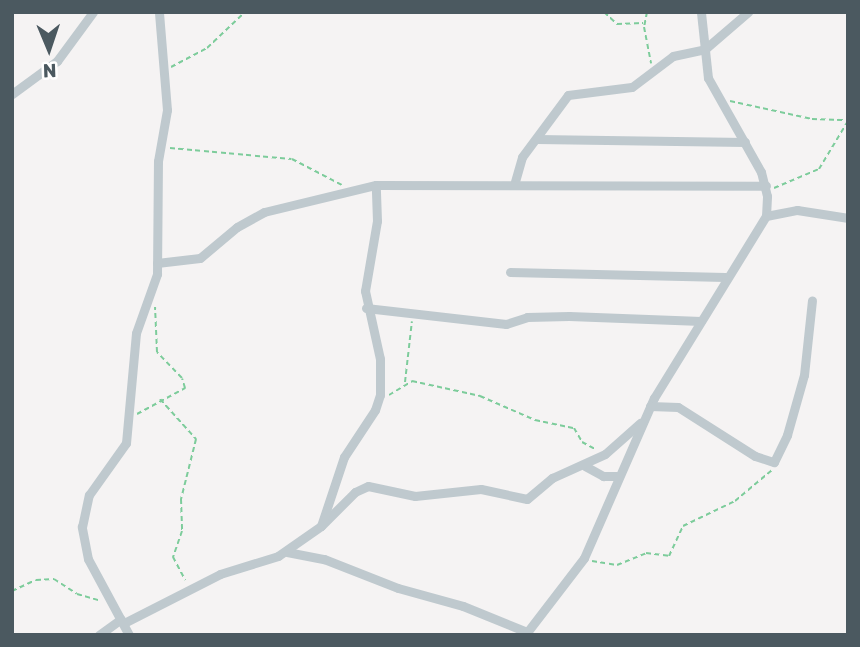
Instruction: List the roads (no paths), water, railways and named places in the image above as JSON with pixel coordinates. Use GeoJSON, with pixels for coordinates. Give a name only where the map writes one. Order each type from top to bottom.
{"type":"FeatureCollection","features":[{"type":"Feature","properties":{"kind":"street"},"geometry":{"type":"LineString","coordinates":[[12,94],[57,61],[93,12]]}},
{"type":"Feature","properties":{"kind":"street"},"geometry":{"type":"LineString","coordinates":[[129,635],[88,559],[83,510],[123,451],[129,423],[136,333],[153,288],[157,263],[159,150],[167,110],[167,69],[159,12]]}},
{"type":"Feature","properties":{"kind":"street"},"geometry":{"type":"LineString","coordinates":[[286,552],[324,559],[398,588],[472,608],[516,631],[526,633],[584,559],[650,406],[725,277],[766,216],[766,188],[745,142],[708,78],[701,12]]}},
{"type":"Feature","properties":{"kind":"street"},"geometry":{"type":"LineString","coordinates":[[514,185],[522,157],[568,95],[626,89],[673,55],[705,48],[748,12]]}},
{"type":"Feature","properties":{"kind":"street"},"geometry":{"type":"LineString","coordinates":[[537,139],[745,142]]}},
{"type":"Feature","properties":{"kind":"street"},"geometry":{"type":"LineString","coordinates":[[157,263],[200,258],[237,227],[264,212],[376,185],[766,188]]}},
{"type":"Feature","properties":{"kind":"street"},"geometry":{"type":"LineString","coordinates":[[321,526],[344,457],[377,407],[380,359],[366,308],[366,268],[377,221],[376,185]]}},
{"type":"Feature","properties":{"kind":"street"},"geometry":{"type":"LineString","coordinates":[[766,216],[797,210],[848,218]]}},
{"type":"Feature","properties":{"kind":"street"},"geometry":{"type":"LineString","coordinates":[[510,272],[725,277]]}},
{"type":"Feature","properties":{"kind":"street"},"geometry":{"type":"LineString","coordinates":[[650,406],[678,407],[755,456],[774,461],[787,436],[804,375],[812,300]]}},
{"type":"Feature","properties":{"kind":"street"},"geometry":{"type":"LineString","coordinates":[[366,308],[506,324],[527,317],[569,316],[701,321]]}},
{"type":"Feature","properties":{"kind":"street"},"geometry":{"type":"LineString","coordinates":[[99,635],[122,621],[237,567],[286,552],[321,526],[363,488],[429,497],[489,490],[524,500],[552,478],[585,466],[605,454],[642,422]]}},
{"type":"Feature","properties":{"kind":"street"},"geometry":{"type":"LineString","coordinates":[[585,466],[603,476],[618,476]]}}]}
